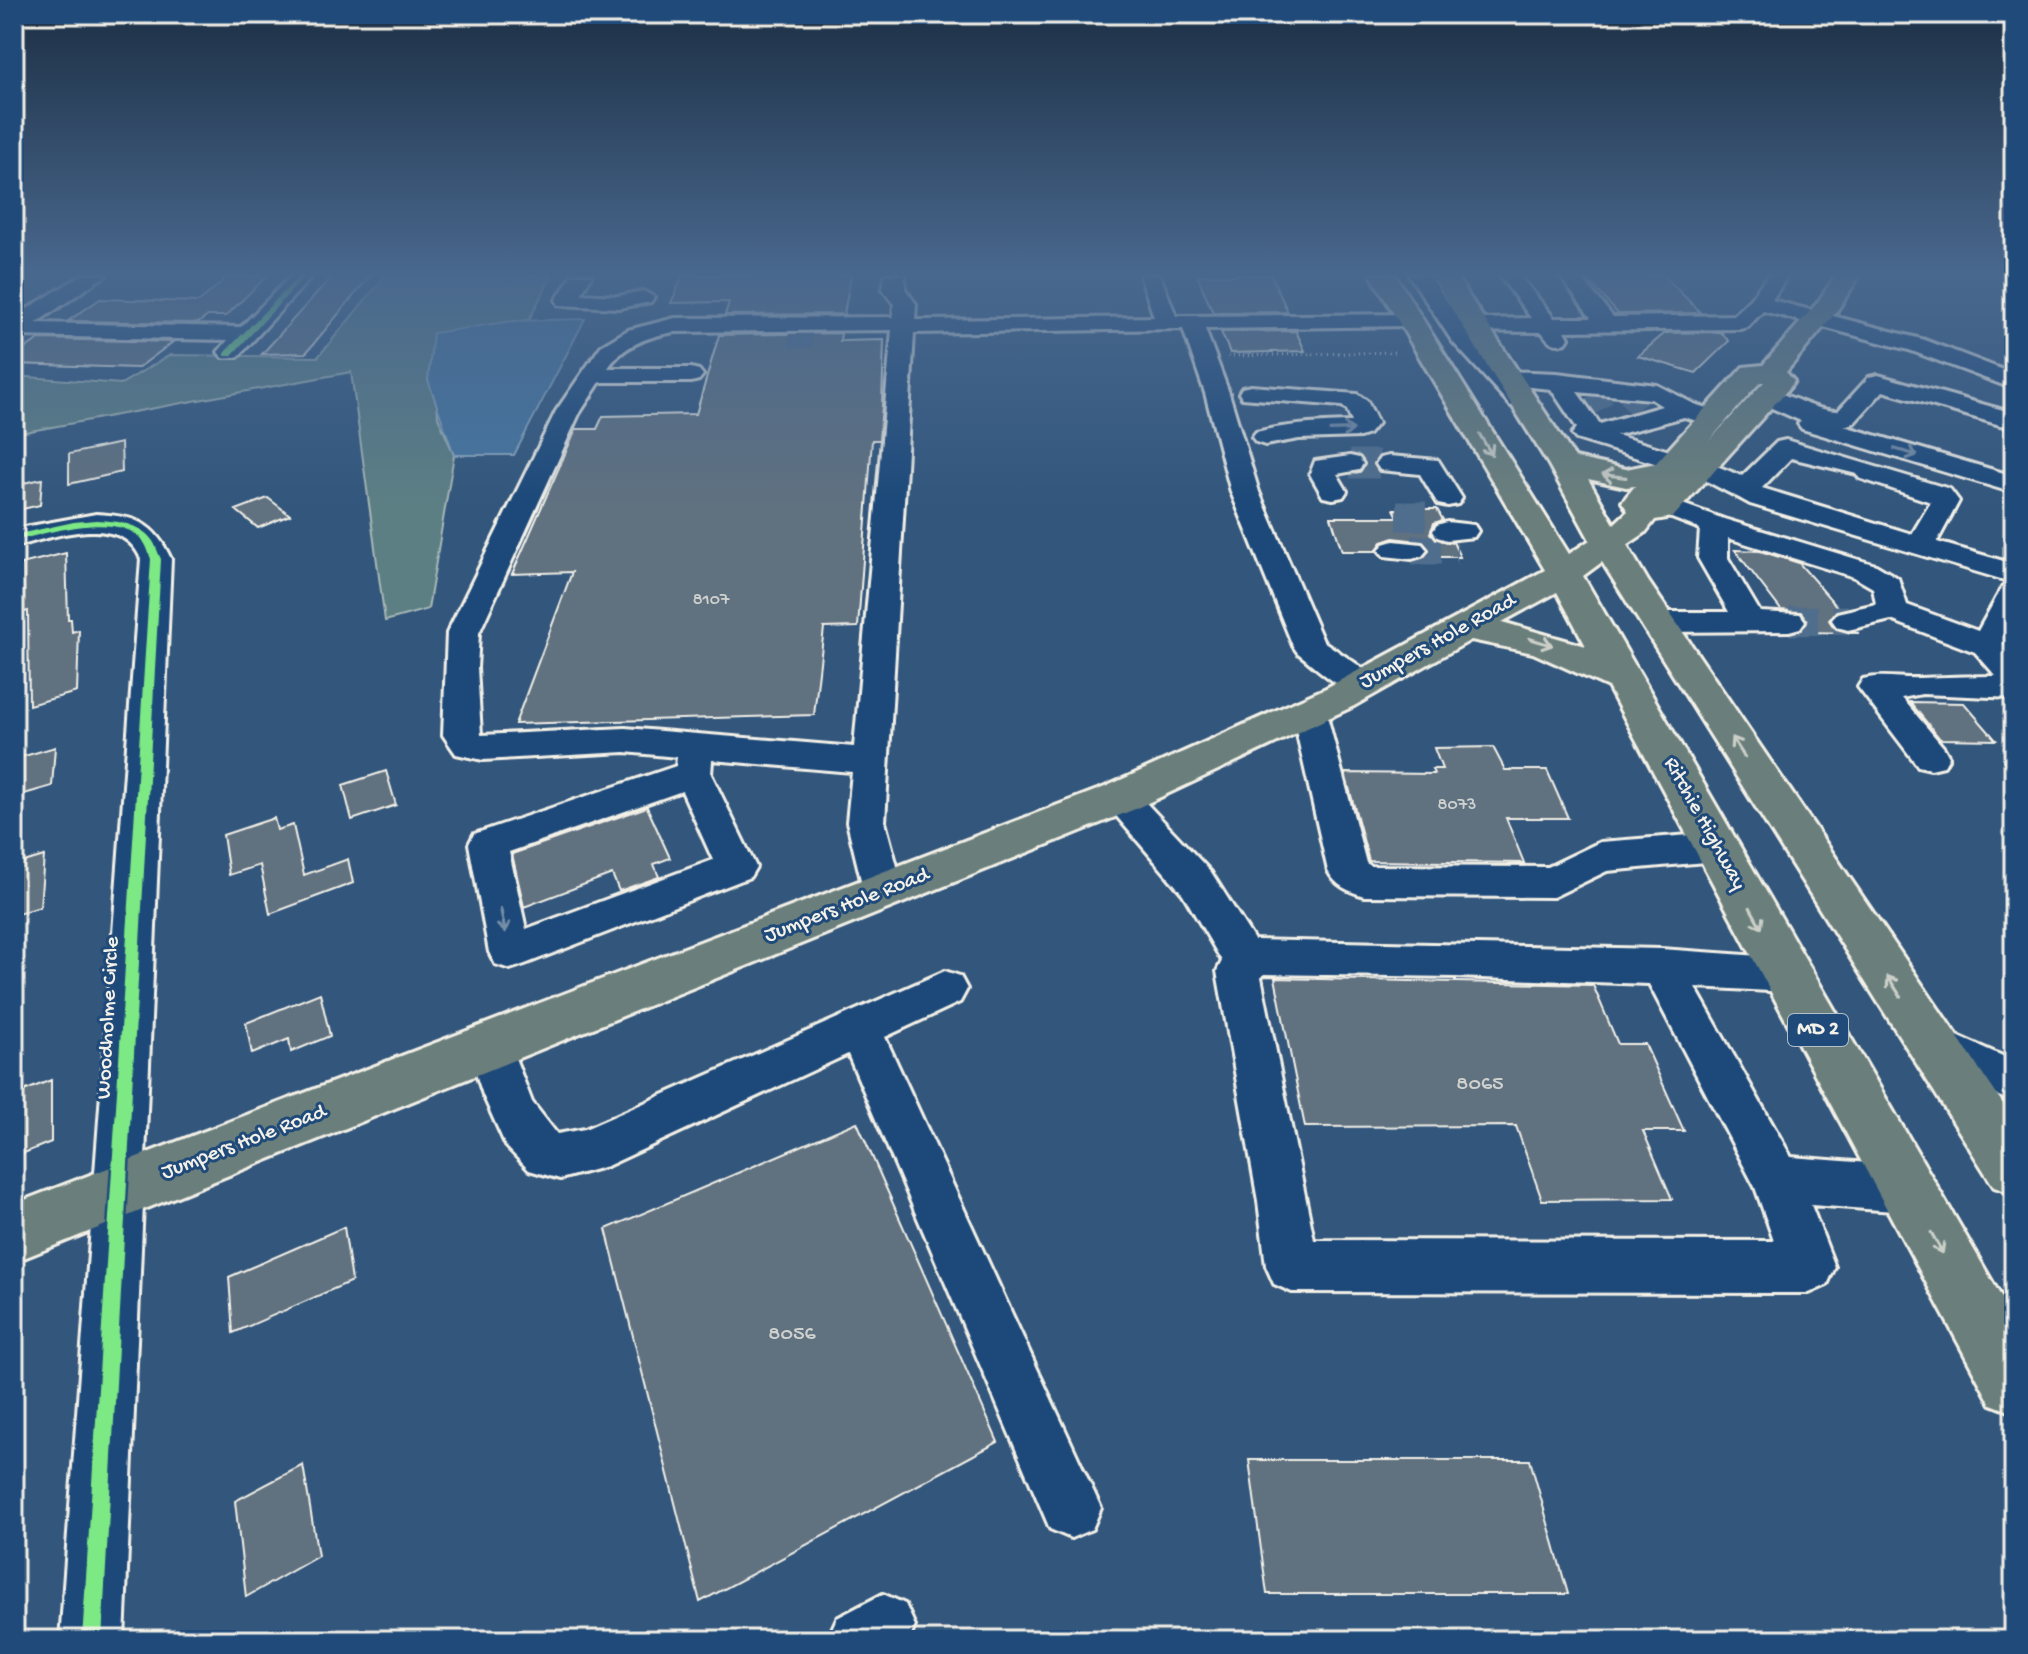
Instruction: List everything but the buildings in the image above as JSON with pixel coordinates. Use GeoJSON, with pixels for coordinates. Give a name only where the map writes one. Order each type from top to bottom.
{"type":"FeatureCollection","features":[{"type":"Feature","properties":{"kind":"main road","name":"Ritchie Highway"},"geometry":{"type":"LineString","coordinates":[[1430,352],[1564,573],[2014,1381]]}},
{"type":"Feature","properties":{"kind":"main road"},"geometry":{"type":"LineString","coordinates":[[1491,352],[1564,465],[1607,543],[1657,622],[2014,1168]]}},
{"type":"Feature","properties":{"kind":"main road","name":"Jumpers Hole Road"},"geometry":{"type":"LineString","coordinates":[[1656,508],[1638,502],[1761,395],[1793,352]]}},
{"type":"Feature","properties":{"kind":"main road","name":"Jumpers Hole Road"},"geometry":{"type":"LineString","coordinates":[[1680,467],[1713,418],[1753,373],[1761,395]]}},
{"type":"Feature","properties":{"kind":"main road"},"geometry":{"type":"LineString","coordinates":[[1564,465],[1626,478],[1680,467]]}},
{"type":"Feature","properties":{"kind":"main road","name":"Jumpers Hole Road"},"geometry":{"type":"LineString","coordinates":[[14,1233],[1120,798],[1337,698],[1564,573],[1656,508]]}},
{"type":"Feature","properties":{"kind":"main road"},"geometry":{"type":"LineString","coordinates":[[1464,628],[1510,633],[1546,643],[1581,656],[1623,679]]}},
{"type":"Feature","properties":{"kind":"street"},"geometry":{"type":"LineString","coordinates":[[592,392],[604,356],[610,352]]}},
{"type":"Feature","properties":{"kind":"street"},"geometry":{"type":"LineString","coordinates":[[884,892],[866,822],[900,352]]}},
{"type":"Feature","properties":{"kind":"street"},"geometry":{"type":"LineString","coordinates":[[1200,352],[1245,492],[1309,646],[1307,662],[1337,698],[1348,871],[1364,881],[1553,882],[1600,857],[1716,847]]}},
{"type":"Feature","properties":{"kind":"street"},"geometry":{"type":"LineString","coordinates":[[1475,352],[1525,406]]}},
{"type":"Feature","properties":{"kind":"street"},"geometry":{"type":"LineString","coordinates":[[1938,352],[2014,382]]}},
{"type":"Feature","properties":{"kind":"street"},"geometry":{"type":"LineString","coordinates":[[1979,366],[2014,357]]}},
{"type":"Feature","properties":{"kind":"street"},"geometry":{"type":"LineString","coordinates":[[691,375],[592,392],[568,411],[463,633],[461,735],[469,745],[483,748],[625,740],[694,760],[870,761]]}},
{"type":"Feature","properties":{"kind":"street"},"geometry":{"type":"LineString","coordinates":[[1507,378],[1557,380],[1680,467],[1726,478],[1760,498],[2014,574]]}},
{"type":"Feature","properties":{"kind":"street"},"geometry":{"type":"LineString","coordinates":[[1557,380],[1598,409],[1635,402],[1685,409],[1713,418]]}},
{"type":"Feature","properties":{"kind":"street"},"geometry":{"type":"LineString","coordinates":[[1853,428],[1878,382],[2014,421]]}},
{"type":"Feature","properties":{"kind":"street"},"geometry":{"type":"LineString","coordinates":[[1542,433],[1598,409],[1635,402],[1657,392],[1685,409]]}},
{"type":"Feature","properties":{"kind":"street"},"geometry":{"type":"LineString","coordinates":[[1251,393],[1348,399],[1358,406],[1365,423],[1360,429],[1353,430],[1299,431],[1265,437]]}},
{"type":"Feature","properties":{"kind":"street"},"geometry":{"type":"LineString","coordinates":[[1761,395],[1798,421],[1853,428],[2011,482]]}},
{"type":"Feature","properties":{"kind":"street"},"geometry":{"type":"LineString","coordinates":[[1745,489],[1786,448],[1860,469],[1940,495],[1945,501],[1920,545]]}},
{"type":"Feature","properties":{"kind":"street"},"geometry":{"type":"LineString","coordinates":[[1333,491],[1323,474],[1324,467],[1350,464]]}},
{"type":"Feature","properties":{"kind":"street"},"geometry":{"type":"LineString","coordinates":[[1389,464],[1429,466],[1448,498]]}},
{"type":"Feature","properties":{"kind":"street"},"geometry":{"type":"LineString","coordinates":[[1656,508],[1865,571],[1887,584],[1893,610]]}},
{"type":"Feature","properties":{"kind":"street","name":"Woodholme Circle"},"geometry":{"type":"LineString","coordinates":[[14,538],[76,526],[120,523],[144,535],[153,547],[156,559],[92,1640]]}},
{"type":"Feature","properties":{"kind":"street"},"geometry":{"type":"LineString","coordinates":[[1714,525],[1713,558],[1750,621]]}},
{"type":"Feature","properties":{"kind":"street"},"geometry":{"type":"LineString","coordinates":[[1986,645],[2014,592]]}},
{"type":"Feature","properties":{"kind":"street"},"geometry":{"type":"LineString","coordinates":[[1848,620],[1893,610],[1986,645],[2014,675]]}},
{"type":"Feature","properties":{"kind":"street"},"geometry":{"type":"LineString","coordinates":[[1657,622],[1789,621]]}},
{"type":"Feature","properties":{"kind":"street"},"geometry":{"type":"LineString","coordinates":[[1931,757],[1875,687],[2014,687]]}},
{"type":"Feature","properties":{"kind":"street"},"geometry":{"type":"LineString","coordinates":[[694,760],[736,867],[510,952],[488,844],[694,760]]}},
{"type":"Feature","properties":{"kind":"street"},"geometry":{"type":"LineString","coordinates":[[1120,798],[1197,883],[1246,964]]}},
{"type":"Feature","properties":{"kind":"street"},"geometry":{"type":"LineString","coordinates":[[1661,966],[1777,1179],[1809,1267],[1292,1266],[1283,1201],[1238,971],[1255,957],[1443,957],[1661,966],[1788,975]]}},
{"type":"Feature","properties":{"kind":"street"},"geometry":{"type":"LineString","coordinates":[[489,1046],[521,1131],[539,1152],[558,1158],[590,1150],[945,989]]}},
{"type":"Feature","properties":{"kind":"street"},"geometry":{"type":"LineString","coordinates":[[859,1028],[1071,1508]]}},
{"type":"Feature","properties":{"kind":"street"},"geometry":{"type":"LineString","coordinates":[[1932,1044],[2014,1083]]}},
{"type":"Feature","properties":{"kind":"street"},"geometry":{"type":"LineString","coordinates":[[1777,1179],[1907,1189]]}},
{"type":"Feature","properties":{"kind":"path"},"geometry":{"type":"LineString","coordinates":[[1203,357],[1388,352]]}},
{"type":"Feature","properties":{"kind":"green space"},"geometry":{"type":"Polygon","coordinates":[[[322,352],[434,352],[438,417],[454,455],[428,609],[385,621],[351,372],[14,434],[14,376],[121,384],[170,355],[318,357],[322,352]]]}},
{"type":"Feature","properties":{"kind":"water"},"geometry":{"type":"Polygon","coordinates":[[[431,352],[568,352],[514,455],[454,455],[428,380],[431,352]]]}},
{"type":"Feature","properties":{"kind":"tunnel"},"geometry":{"type":"LineString","coordinates":[[1593,394],[1603,409]]}},
{"type":"Feature","properties":{"kind":"tunnel"},"geometry":{"type":"LineString","coordinates":[[1630,395],[1639,408]]}},
{"type":"Feature","properties":{"kind":"tunnel"},"geometry":{"type":"LineString","coordinates":[[1350,464],[1389,464]]}},
{"type":"Feature","properties":{"kind":"tunnel"},"geometry":{"type":"LineString","coordinates":[[1397,516],[1441,516]]}},
{"type":"Feature","properties":{"kind":"tunnel"},"geometry":{"type":"LineString","coordinates":[[1412,550],[1457,550]]}},
{"type":"Feature","properties":{"kind":"tunnel"},"geometry":{"type":"LineString","coordinates":[[1789,621],[1848,620]]}},
{"type":"Feature","properties":{"kind":"cycle path"},"geometry":{"type":"LineString","coordinates":[[14,538],[74,525],[117,524],[135,530],[148,541],[156,559],[92,1640]]}}]}
